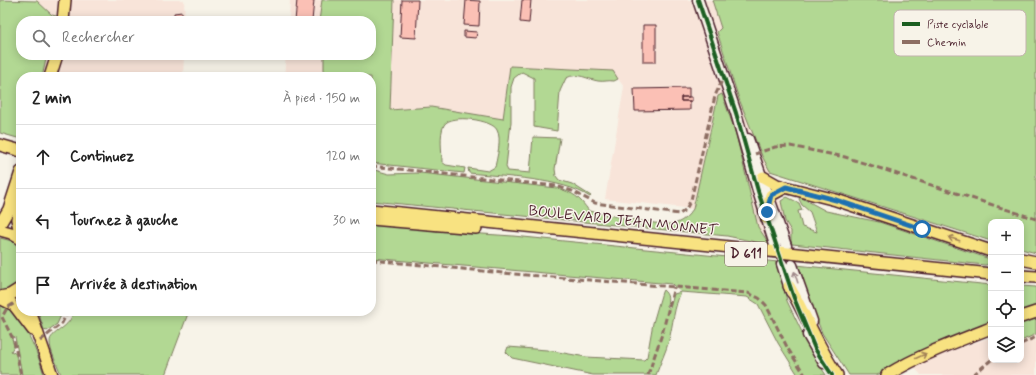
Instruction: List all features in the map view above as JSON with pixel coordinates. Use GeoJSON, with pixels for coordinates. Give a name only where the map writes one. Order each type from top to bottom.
{"type":"FeatureCollection","features":[{"type":"Feature","properties":{"kind":"main road"},"geometry":{"type":"LineString","coordinates":[[63,16],[65,0]]}},
{"type":"Feature","properties":{"kind":"main road"},"geometry":{"type":"LineString","coordinates":[[69,16],[71,0]]}},
{"type":"Feature","properties":{"kind":"main road"},"geometry":{"type":"LineString","coordinates":[[52,72],[55,60]]}},
{"type":"Feature","properties":{"kind":"main road"},"geometry":{"type":"LineString","coordinates":[[58,72],[62,60]]}},
{"type":"Feature","properties":{"kind":"main road"},"geometry":{"type":"LineString","coordinates":[[1,141],[16,144]]}},
{"type":"Feature","properties":{"kind":"main road"},"geometry":{"type":"LineString","coordinates":[[1,141],[16,148]]}},
{"type":"Feature","properties":{"kind":"main road"},"geometry":{"type":"LineString","coordinates":[[763,177],[786,187],[836,200],[988,250]]}},
{"type":"Feature","properties":{"kind":"main road"},"geometry":{"type":"LineString","coordinates":[[0,224],[9,209],[16,187]]}},
{"type":"Feature","properties":{"kind":"main road"},"geometry":{"type":"LineString","coordinates":[[767,219],[770,198],[774,192],[786,187]]}},
{"type":"Feature","properties":{"kind":"main road","name":"BOULEVARD JEAN MONNET"},"geometry":{"type":"LineString","coordinates":[[376,211],[988,274]]}},
{"type":"Feature","properties":{"kind":"main road","name":"BOULEVARD JEAN MONNET"},"geometry":{"type":"LineString","coordinates":[[376,216],[988,279]]}},
{"type":"Feature","properties":{"kind":"main road"},"geometry":{"type":"LineString","coordinates":[[376,220],[439,226],[500,229]]}},
{"type":"Feature","properties":{"kind":"main road"},"geometry":{"type":"LineString","coordinates":[[0,230],[16,236]]}},
{"type":"Feature","properties":{"kind":"main road"},"geometry":{"type":"LineString","coordinates":[[1024,260],[1036,262]]}},
{"type":"Feature","properties":{"kind":"main road"},"geometry":{"type":"LineString","coordinates":[[1024,276],[1036,277]]}},
{"type":"Feature","properties":{"kind":"main road"},"geometry":{"type":"LineString","coordinates":[[1024,281],[1036,282]]}},
{"type":"Feature","properties":{"kind":"main road"},"geometry":{"type":"LineString","coordinates":[[789,286],[802,307],[816,342],[837,375]]}},
{"type":"Feature","properties":{"kind":"main road"},"geometry":{"type":"LineString","coordinates":[[0,298],[16,291]]}},
{"type":"Feature","properties":{"kind":"main road"},"geometry":{"type":"LineString","coordinates":[[0,298],[16,308]]}},
{"type":"Feature","properties":{"kind":"main road"},"geometry":{"type":"LineString","coordinates":[[1024,316],[1036,312]]}},
{"type":"Feature","properties":{"kind":"main road"},"geometry":{"type":"LineString","coordinates":[[22,316],[38,336]]}},
{"type":"Feature","properties":{"kind":"main road"},"geometry":{"type":"LineString","coordinates":[[32,316],[52,375]]}},
{"type":"Feature","properties":{"kind":"main road"},"geometry":{"type":"LineString","coordinates":[[887,375],[908,362],[936,349],[988,329]]}},
{"type":"Feature","properties":{"kind":"street"},"geometry":{"type":"LineString","coordinates":[[698,0],[736,113],[763,177],[770,198],[781,246],[767,219],[740,132],[736,113]]}},
{"type":"Feature","properties":{"kind":"street"},"geometry":{"type":"LineString","coordinates":[[782,264],[789,286],[815,349],[832,375]]}},
{"type":"Feature","properties":{"kind":"street"},"geometry":{"type":"LineString","coordinates":[[792,265],[816,330],[843,375]]}},
{"type":"Feature","properties":{"kind":"shaded area"},"geometry":{"type":"Polygon","coordinates":[[[31,0],[184,0],[185,16],[56,16],[52,15],[37,1],[31,0]]]}},
{"type":"Feature","properties":{"kind":"shaded area"},"geometry":{"type":"Polygon","coordinates":[[[290,0],[322,0],[320,16],[289,16],[290,0]]]}},
{"type":"Feature","properties":{"kind":"shaded area"},"geometry":{"type":"Polygon","coordinates":[[[394,0],[712,0],[721,28],[717,33],[727,66],[762,156],[770,171],[781,201],[785,221],[791,231],[790,248],[770,245],[758,227],[736,134],[718,96],[693,209],[605,199],[624,87],[612,71],[510,66],[503,119],[431,107],[390,110],[394,0]]]}},
{"type":"Feature","properties":{"kind":"shaded area"},"geometry":{"type":"Polygon","coordinates":[[[46,60],[184,60],[183,72],[43,72],[46,60]]]}},
{"type":"Feature","properties":{"kind":"shaded area"},"geometry":{"type":"Polygon","coordinates":[[[286,60],[324,60],[324,72],[284,72],[286,60]]]}},
{"type":"Feature","properties":{"kind":"shaded area"},"geometry":{"type":"Polygon","coordinates":[[[1036,324],[1036,375],[921,375],[914,367],[935,357],[988,338],[988,363],[1024,363],[1024,327],[1036,324]]]}},
{"type":"Feature","properties":{"kind":"green space"},"geometry":{"type":"Polygon","coordinates":[[[0,0],[37,1],[52,15],[56,16],[16,16],[16,60],[46,60],[43,72],[16,72],[16,138],[0,133],[0,0]]]}},
{"type":"Feature","properties":{"kind":"green space"},"geometry":{"type":"Polygon","coordinates":[[[322,0],[394,0],[390,110],[431,107],[503,119],[510,66],[613,71],[618,79],[614,81],[598,81],[579,76],[571,76],[566,78],[560,91],[557,131],[534,127],[534,78],[522,72],[514,78],[511,87],[511,122],[506,167],[508,171],[530,173],[533,137],[560,138],[555,169],[556,176],[559,180],[572,184],[591,196],[590,197],[578,191],[549,182],[469,173],[468,168],[488,171],[495,167],[499,143],[497,130],[494,126],[472,119],[455,119],[448,121],[442,129],[442,162],[446,165],[465,168],[464,173],[376,164],[376,72],[324,72],[324,60],[376,60],[376,16],[320,16],[322,0]]]}},
{"type":"Feature","properties":{"kind":"green space"},"geometry":{"type":"Polygon","coordinates":[[[712,0],[1036,0],[1036,253],[1024,250],[1024,219],[988,219],[988,240],[770,171],[762,156],[739,99],[717,32],[721,28],[712,0]]]}},
{"type":"Feature","properties":{"kind":"green space"},"geometry":{"type":"Polygon","coordinates":[[[722,94],[736,134],[758,227],[770,245],[727,236],[376,201],[376,170],[389,174],[420,173],[557,188],[576,196],[589,211],[661,224],[677,223],[686,217],[693,209],[718,96],[722,94]]]}},
{"type":"Feature","properties":{"kind":"green space"},"geometry":{"type":"Polygon","coordinates":[[[787,197],[799,203],[802,210],[798,211],[802,227],[817,232],[810,212],[802,205],[799,199],[800,197],[826,211],[879,222],[988,258],[988,264],[792,244],[791,231],[785,221],[781,201],[787,197]]]}},
{"type":"Feature","properties":{"kind":"green space"},"geometry":{"type":"Polygon","coordinates":[[[376,225],[437,231],[513,236],[778,262],[787,301],[814,357],[826,375],[798,375],[778,343],[758,304],[747,297],[681,292],[672,284],[376,258],[376,225]]]}},
{"type":"Feature","properties":{"kind":"green space"},"geometry":{"type":"Polygon","coordinates":[[[0,238],[12,241],[16,245],[16,284],[12,288],[0,292],[0,238]]]}},
{"type":"Feature","properties":{"kind":"green space"},"geometry":{"type":"Polygon","coordinates":[[[796,265],[988,285],[988,324],[912,357],[877,375],[849,375],[822,333],[796,265]]]}},
{"type":"Feature","properties":{"kind":"green space"},"geometry":{"type":"Polygon","coordinates":[[[1024,286],[1036,287],[1036,307],[1024,312],[1024,286]]]}},
{"type":"Feature","properties":{"kind":"green space"},"geometry":{"type":"Polygon","coordinates":[[[663,290],[668,297],[667,306],[670,308],[674,294],[681,292],[675,310],[668,344],[656,375],[593,375],[512,358],[506,352],[508,347],[547,350],[586,357],[644,360],[647,357],[653,323],[663,290]]]}},
{"type":"Feature","properties":{"kind":"green space"},"geometry":{"type":"Polygon","coordinates":[[[0,306],[8,309],[22,324],[34,346],[44,375],[22,375],[15,337],[11,335],[14,346],[11,351],[16,354],[20,375],[0,375],[0,306]]]}},
{"type":"Feature","properties":{"kind":"green space"},"geometry":{"type":"Polygon","coordinates":[[[40,316],[61,316],[57,324],[47,331],[44,330],[40,316]]]}},
{"type":"Feature","properties":{"kind":"green space"},"geometry":{"type":"Polygon","coordinates":[[[187,316],[165,375],[61,375],[50,346],[50,342],[53,335],[65,326],[72,317],[187,316]]]}},
{"type":"Feature","properties":{"kind":"green space"},"geometry":{"type":"Polygon","coordinates":[[[1036,317],[1036,334],[1024,340],[1024,327],[1024,322],[1036,317]]]}},
{"type":"Feature","properties":{"kind":"building"},"geometry":{"type":"Polygon","coordinates":[[[297,0],[314,0],[312,16],[295,16],[297,0]]]}},
{"type":"Feature","properties":{"kind":"building"},"geometry":{"type":"Polygon","coordinates":[[[402,0],[418,0],[416,38],[400,37],[402,0]]]}},
{"type":"Feature","properties":{"kind":"building"},"geometry":{"type":"Polygon","coordinates":[[[466,0],[480,1],[479,26],[464,25],[466,0]]]}},
{"type":"Feature","properties":{"kind":"building"},"geometry":{"type":"Polygon","coordinates":[[[522,0],[531,0],[529,23],[520,22],[522,0]]]}},
{"type":"Feature","properties":{"kind":"building"},"geometry":{"type":"Polygon","coordinates":[[[182,12],[182,16],[174,16],[174,13],[182,12]]]}},
{"type":"Feature","properties":{"kind":"building"},"geometry":{"type":"Polygon","coordinates":[[[643,25],[656,25],[656,62],[643,62],[643,25]]]}},
{"type":"Feature","properties":{"kind":"building"},"geometry":{"type":"Polygon","coordinates":[[[464,31],[477,32],[476,38],[464,37],[464,31]]]}},
{"type":"Feature","properties":{"kind":"building"},"geometry":{"type":"Polygon","coordinates":[[[689,88],[689,97],[681,97],[681,101],[690,101],[690,110],[635,111],[634,89],[689,88]]]}},
{"type":"Feature","properties":{"kind":"building"},"geometry":{"type":"Polygon","coordinates":[[[681,97],[692,97],[692,101],[681,101],[681,97]]]}},
{"type":"Feature","properties":{"kind":"marked path"},"geometry":{"type":"LineString","coordinates":[[376,167],[556,186],[572,191],[595,203],[680,214],[686,209],[691,200],[715,96],[724,76]]}},
{"type":"Feature","properties":{"kind":"marked path"},"geometry":{"type":"LineString","coordinates":[[755,154],[775,147],[790,146],[845,157],[1036,219]]}},
{"type":"Feature","properties":{"kind":"marked path"},"geometry":{"type":"LineString","coordinates":[[376,260],[503,273],[748,293],[759,298],[766,305],[788,349],[805,375]]}},
{"type":"Feature","properties":{"kind":"marked path"},"geometry":{"type":"LineString","coordinates":[[648,375],[662,334],[674,287]]}},
{"type":"Feature","properties":{"kind":"marked path"},"geometry":{"type":"LineString","coordinates":[[16,302],[7,308],[2,317],[14,341],[21,375]]}},
{"type":"Feature","properties":{"kind":"marked path"},"geometry":{"type":"LineString","coordinates":[[40,341],[62,323],[66,316]]}},
{"type":"Feature","properties":{"kind":"marked path"},"geometry":{"type":"LineString","coordinates":[[1024,343],[1036,337]]}},
{"type":"Feature","properties":{"kind":"marked path"},"geometry":{"type":"LineString","coordinates":[[973,375],[988,362]]}},
{"type":"Feature","properties":{"kind":"cycle path"},"geometry":{"type":"LineString","coordinates":[[698,0],[736,113],[758,191],[794,298],[815,349],[832,375]]}},
{"type":"Feature","properties":{"kind":"route"},"geometry":{"type":"LineString","coordinates":[[767,212],[771,195],[779,189],[786,187],[836,200],[922,229]]}}]}
